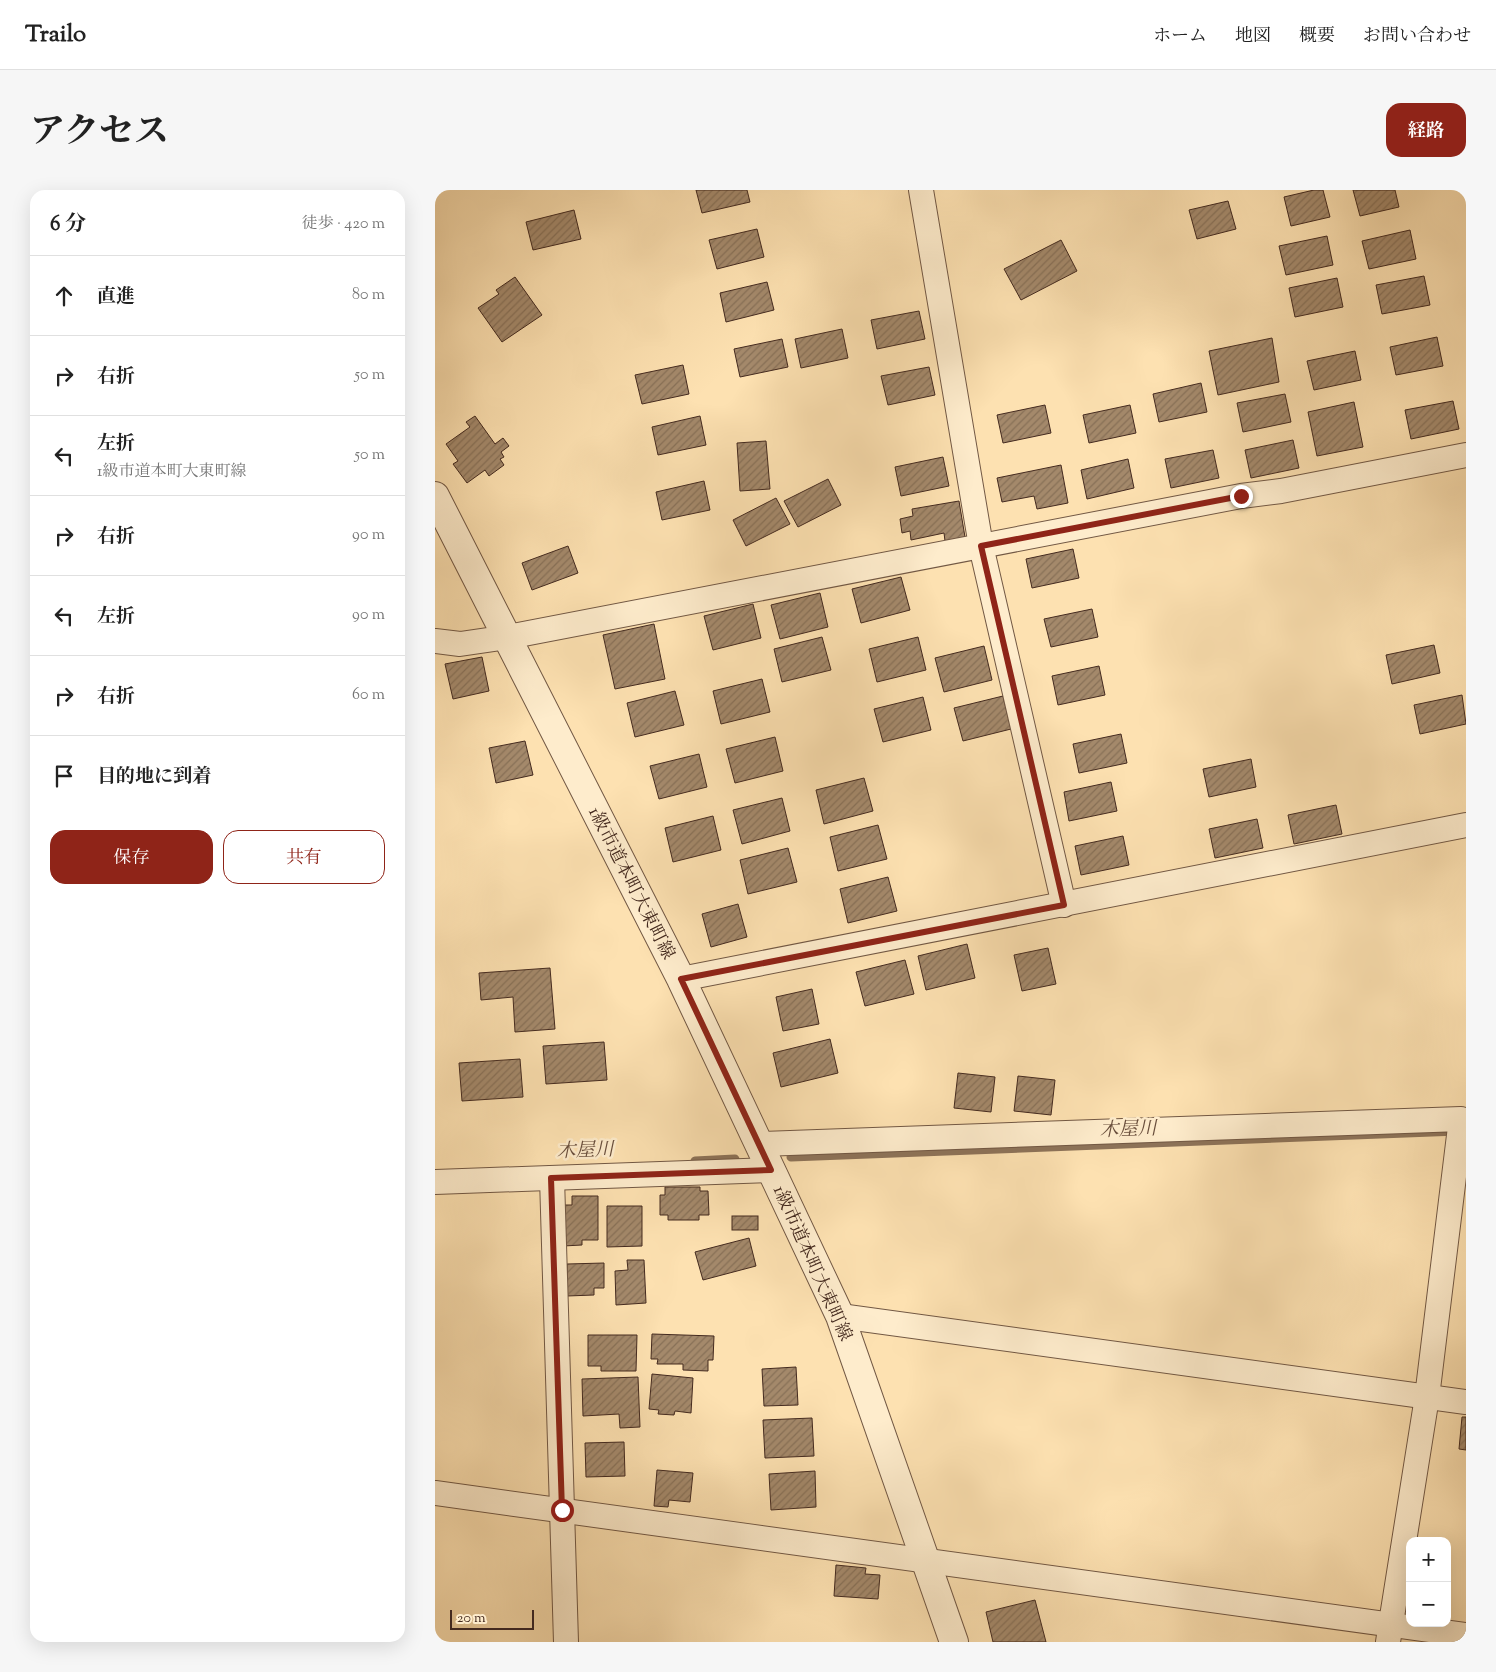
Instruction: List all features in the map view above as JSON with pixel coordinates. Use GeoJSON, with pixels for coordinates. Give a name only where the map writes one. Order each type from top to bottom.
{"type":"FeatureCollection","features":[{"type":"Feature","properties":{"kind":"street"},"geometry":{"type":"LineString","coordinates":[[921,190],[981,546],[1064,905]]}},
{"type":"Feature","properties":{"kind":"street"},"geometry":{"type":"LineString","coordinates":[[435,641],[460,644],[508,637],[1466,455]]}},
{"type":"Feature","properties":{"kind":"street","name":"1級市道本町大東町線"},"geometry":{"type":"LineString","coordinates":[[435,496],[681,979],[839,1316],[954,1642]]}},
{"type":"Feature","properties":{"kind":"street"},"geometry":{"type":"LineString","coordinates":[[681,979],[1466,825]]}},
{"type":"Feature","properties":{"kind":"street"},"geometry":{"type":"LineString","coordinates":[[759,1144],[1461,1119],[1427,1397],[1390,1633]]}},
{"type":"Feature","properties":{"kind":"street"},"geometry":{"type":"LineString","coordinates":[[435,1182],[771,1170]]}},
{"type":"Feature","properties":{"kind":"street"},"geometry":{"type":"LineString","coordinates":[[551,1178],[566,1642]]}},
{"type":"Feature","properties":{"kind":"street"},"geometry":{"type":"LineString","coordinates":[[839,1316],[1466,1402]]}},
{"type":"Feature","properties":{"kind":"street"},"geometry":{"type":"LineString","coordinates":[[435,1493],[926,1559],[1390,1633],[1466,1635]]}},
{"type":"Feature","properties":{"kind":"building"},"geometry":{"type":"Polygon","coordinates":[[[696,190],[747,190],[750,202],[702,213],[696,190]]]}},
{"type":"Feature","properties":{"kind":"building"},"geometry":{"type":"Polygon","coordinates":[[[1314,190],[1323,190],[1330,217],[1291,226],[1284,197],[1314,190]]]}},
{"type":"Feature","properties":{"kind":"building"},"geometry":{"type":"Polygon","coordinates":[[[1353,190],[1395,190],[1399,207],[1360,216],[1353,190]]]}},
{"type":"Feature","properties":{"kind":"building"},"geometry":{"type":"Polygon","coordinates":[[[1228,201],[1236,229],[1197,239],[1189,210],[1228,201]]]}},
{"type":"Feature","properties":{"kind":"building"},"geometry":{"type":"Polygon","coordinates":[[[574,210],[581,239],[533,250],[526,222],[574,210]]]}},
{"type":"Feature","properties":{"kind":"building"},"geometry":{"type":"Polygon","coordinates":[[[757,229],[764,257],[717,269],[709,240],[757,229]]]}},
{"type":"Feature","properties":{"kind":"building"},"geometry":{"type":"Polygon","coordinates":[[[1410,230],[1416,259],[1369,269],[1362,241],[1410,230]]]}},
{"type":"Feature","properties":{"kind":"building"},"geometry":{"type":"Polygon","coordinates":[[[1327,236],[1333,265],[1286,275],[1279,246],[1327,236]]]}},
{"type":"Feature","properties":{"kind":"building"},"geometry":{"type":"Polygon","coordinates":[[[1061,240],[1077,271],[1021,300],[1004,269],[1061,240]]]}},
{"type":"Feature","properties":{"kind":"building"},"geometry":{"type":"Polygon","coordinates":[[[1424,276],[1430,305],[1382,314],[1376,285],[1424,276]]]}},
{"type":"Feature","properties":{"kind":"building"},"geometry":{"type":"Polygon","coordinates":[[[515,277],[542,315],[502,342],[478,308],[499,294],[496,290],[515,277]]]}},
{"type":"Feature","properties":{"kind":"building"},"geometry":{"type":"Polygon","coordinates":[[[1337,278],[1343,307],[1295,317],[1289,288],[1337,278]]]}},
{"type":"Feature","properties":{"kind":"building"},"geometry":{"type":"Polygon","coordinates":[[[767,282],[774,310],[726,322],[720,293],[767,282]]]}},
{"type":"Feature","properties":{"kind":"building"},"geometry":{"type":"Polygon","coordinates":[[[919,311],[925,339],[877,349],[871,320],[919,311]]]}},
{"type":"Feature","properties":{"kind":"building"},"geometry":{"type":"Polygon","coordinates":[[[842,329],[848,358],[801,368],[795,339],[842,329]]]}},
{"type":"Feature","properties":{"kind":"building"},"geometry":{"type":"Polygon","coordinates":[[[1437,337],[1443,366],[1396,375],[1390,347],[1437,337]]]}},
{"type":"Feature","properties":{"kind":"building"},"geometry":{"type":"Polygon","coordinates":[[[1272,338],[1279,382],[1218,395],[1209,351],[1272,338]]]}},
{"type":"Feature","properties":{"kind":"building"},"geometry":{"type":"Polygon","coordinates":[[[782,339],[788,367],[740,377],[734,349],[782,339]]]}},
{"type":"Feature","properties":{"kind":"building"},"geometry":{"type":"Polygon","coordinates":[[[1355,351],[1361,380],[1314,390],[1307,361],[1355,351]]]}},
{"type":"Feature","properties":{"kind":"building"},"geometry":{"type":"Polygon","coordinates":[[[683,365],[689,394],[642,404],[635,375],[683,365]]]}},
{"type":"Feature","properties":{"kind":"building"},"geometry":{"type":"Polygon","coordinates":[[[929,367],[935,395],[888,405],[881,376],[929,367]]]}},
{"type":"Feature","properties":{"kind":"building"},"geometry":{"type":"Polygon","coordinates":[[[1201,383],[1207,412],[1159,422],[1153,394],[1201,383]]]}},
{"type":"Feature","properties":{"kind":"building"},"geometry":{"type":"Polygon","coordinates":[[[1285,394],[1291,422],[1243,432],[1237,403],[1285,394]]]}},
{"type":"Feature","properties":{"kind":"building"},"geometry":{"type":"Polygon","coordinates":[[[1453,401],[1459,429],[1411,439],[1405,410],[1453,401]]]}},
{"type":"Feature","properties":{"kind":"building"},"geometry":{"type":"Polygon","coordinates":[[[1354,402],[1363,447],[1317,456],[1308,412],[1354,402]]]}},
{"type":"Feature","properties":{"kind":"building"},"geometry":{"type":"Polygon","coordinates":[[[1045,405],[1051,433],[1003,443],[997,415],[1045,405]]]}},
{"type":"Feature","properties":{"kind":"building"},"geometry":{"type":"Polygon","coordinates":[[[1130,405],[1136,433],[1089,443],[1083,415],[1130,405]]]}},
{"type":"Feature","properties":{"kind":"building"},"geometry":{"type":"Polygon","coordinates":[[[475,416],[495,444],[503,438],[509,446],[501,452],[504,457],[500,459],[504,465],[489,476],[485,470],[467,483],[453,464],[458,461],[446,444],[470,427],[466,422],[475,416]]]}},
{"type":"Feature","properties":{"kind":"building"},"geometry":{"type":"Polygon","coordinates":[[[700,416],[706,445],[658,455],[652,427],[700,416]]]}},
{"type":"Feature","properties":{"kind":"building"},"geometry":{"type":"Polygon","coordinates":[[[1293,440],[1299,468],[1251,478],[1245,450],[1293,440]]]}},
{"type":"Feature","properties":{"kind":"building"},"geometry":{"type":"Polygon","coordinates":[[[766,441],[770,489],[740,491],[737,443],[766,441]]]}},
{"type":"Feature","properties":{"kind":"building"},"geometry":{"type":"Polygon","coordinates":[[[1213,450],[1219,478],[1171,488],[1165,459],[1213,450]]]}},
{"type":"Feature","properties":{"kind":"building"},"geometry":{"type":"Polygon","coordinates":[[[943,457],[949,486],[901,496],[895,467],[943,457]]]}},
{"type":"Feature","properties":{"kind":"building"},"geometry":{"type":"Polygon","coordinates":[[[1128,459],[1134,488],[1087,499],[1081,470],[1128,459]]]}},
{"type":"Feature","properties":{"kind":"building"},"geometry":{"type":"Polygon","coordinates":[[[1061,465],[1068,503],[1037,509],[1034,496],[1002,502],[997,478],[1061,465]]]}},
{"type":"Feature","properties":{"kind":"building"},"geometry":{"type":"Polygon","coordinates":[[[828,479],[841,505],[798,527],[784,501],[828,479]]]}},
{"type":"Feature","properties":{"kind":"building"},"geometry":{"type":"Polygon","coordinates":[[[704,481],[710,510],[662,520],[656,492],[704,481]]]}},
{"type":"Feature","properties":{"kind":"building"},"geometry":{"type":"Polygon","coordinates":[[[776,498],[790,524],[746,546],[733,520],[776,498]]]}},
{"type":"Feature","properties":{"kind":"building"},"geometry":{"type":"Polygon","coordinates":[[[959,501],[965,537],[945,541],[944,533],[911,540],[910,531],[902,533],[900,519],[913,516],[912,509],[959,501]]]}},
{"type":"Feature","properties":{"kind":"building"},"geometry":{"type":"Polygon","coordinates":[[[568,546],[578,573],[532,590],[522,563],[568,546]]]}},
{"type":"Feature","properties":{"kind":"building"},"geometry":{"type":"Polygon","coordinates":[[[1073,549],[1079,578],[1032,588],[1026,559],[1073,549]]]}},
{"type":"Feature","properties":{"kind":"building"},"geometry":{"type":"Polygon","coordinates":[[[901,577],[910,610],[861,623],[852,589],[901,577]]]}},
{"type":"Feature","properties":{"kind":"building"},"geometry":{"type":"Polygon","coordinates":[[[820,593],[828,627],[780,639],[771,605],[820,593]]]}},
{"type":"Feature","properties":{"kind":"building"},"geometry":{"type":"Polygon","coordinates":[[[753,604],[761,638],[713,650],[704,616],[753,604]]]}},
{"type":"Feature","properties":{"kind":"building"},"geometry":{"type":"Polygon","coordinates":[[[1092,609],[1098,637],[1051,647],[1044,619],[1092,609]]]}},
{"type":"Feature","properties":{"kind":"building"},"geometry":{"type":"Polygon","coordinates":[[[654,624],[665,679],[615,689],[603,635],[654,624]]]}},
{"type":"Feature","properties":{"kind":"building"},"geometry":{"type":"Polygon","coordinates":[[[822,637],[831,670],[782,682],[774,649],[822,637]]]}},
{"type":"Feature","properties":{"kind":"building"},"geometry":{"type":"Polygon","coordinates":[[[918,637],[926,670],[877,682],[869,649],[918,637]]]}},
{"type":"Feature","properties":{"kind":"building"},"geometry":{"type":"Polygon","coordinates":[[[1434,645],[1440,673],[1392,684],[1386,655],[1434,645]]]}},
{"type":"Feature","properties":{"kind":"building"},"geometry":{"type":"Polygon","coordinates":[[[984,646],[992,680],[944,692],[935,658],[984,646]]]}},
{"type":"Feature","properties":{"kind":"building"},"geometry":{"type":"Polygon","coordinates":[[[482,657],[489,691],[453,699],[445,664],[482,657]]]}},
{"type":"Feature","properties":{"kind":"building"},"geometry":{"type":"Polygon","coordinates":[[[1099,666],[1105,695],[1058,705],[1052,676],[1099,666]]]}},
{"type":"Feature","properties":{"kind":"building"},"geometry":{"type":"Polygon","coordinates":[[[762,679],[770,712],[721,724],[713,691],[762,679]]]}},
{"type":"Feature","properties":{"kind":"building"},"geometry":{"type":"Polygon","coordinates":[[[675,691],[684,725],[635,737],[627,703],[675,691]]]}},
{"type":"Feature","properties":{"kind":"building"},"geometry":{"type":"Polygon","coordinates":[[[1462,695],[1466,724],[1420,734],[1414,705],[1462,695]]]}},
{"type":"Feature","properties":{"kind":"building"},"geometry":{"type":"Polygon","coordinates":[[[1003,696],[1011,729],[963,741],[954,708],[1003,696]]]}},
{"type":"Feature","properties":{"kind":"building"},"geometry":{"type":"Polygon","coordinates":[[[923,697],[931,730],[883,742],[874,709],[923,697]]]}},
{"type":"Feature","properties":{"kind":"building"},"geometry":{"type":"Polygon","coordinates":[[[1121,734],[1127,763],[1079,773],[1073,744],[1121,734]]]}},
{"type":"Feature","properties":{"kind":"building"},"geometry":{"type":"Polygon","coordinates":[[[775,737],[783,771],[735,783],[726,749],[775,737]]]}},
{"type":"Feature","properties":{"kind":"building"},"geometry":{"type":"Polygon","coordinates":[[[525,741],[533,775],[496,783],[489,748],[525,741]]]}},
{"type":"Feature","properties":{"kind":"building"},"geometry":{"type":"Polygon","coordinates":[[[699,754],[707,787],[659,799],[650,766],[699,754]]]}},
{"type":"Feature","properties":{"kind":"building"},"geometry":{"type":"Polygon","coordinates":[[[1251,759],[1256,787],[1209,797],[1203,769],[1251,759]]]}},
{"type":"Feature","properties":{"kind":"building"},"geometry":{"type":"Polygon","coordinates":[[[864,778],[873,811],[824,824],[816,790],[864,778]]]}},
{"type":"Feature","properties":{"kind":"building"},"geometry":{"type":"Polygon","coordinates":[[[1111,782],[1117,811],[1069,821],[1064,792],[1111,782]]]}},
{"type":"Feature","properties":{"kind":"building"},"geometry":{"type":"Polygon","coordinates":[[[782,798],[790,831],[742,844],[733,810],[782,798]]]}},
{"type":"Feature","properties":{"kind":"building"},"geometry":{"type":"Polygon","coordinates":[[[1336,805],[1342,834],[1294,844],[1288,815],[1336,805]]]}},
{"type":"Feature","properties":{"kind":"building"},"geometry":{"type":"Polygon","coordinates":[[[713,816],[721,850],[673,862],[665,828],[713,816]]]}},
{"type":"Feature","properties":{"kind":"building"},"geometry":{"type":"Polygon","coordinates":[[[1257,819],[1263,848],[1215,858],[1209,829],[1257,819]]]}},
{"type":"Feature","properties":{"kind":"building"},"geometry":{"type":"Polygon","coordinates":[[[878,825],[887,859],[838,871],[830,837],[878,825]]]}},
{"type":"Feature","properties":{"kind":"building"},"geometry":{"type":"Polygon","coordinates":[[[1123,836],[1129,865],[1081,875],[1075,846],[1123,836]]]}},
{"type":"Feature","properties":{"kind":"building"},"geometry":{"type":"Polygon","coordinates":[[[788,848],[797,882],[748,894],[740,860],[788,848]]]}},
{"type":"Feature","properties":{"kind":"building"},"geometry":{"type":"Polygon","coordinates":[[[888,877],[897,911],[848,923],[840,889],[888,877]]]}},
{"type":"Feature","properties":{"kind":"building"},"geometry":{"type":"Polygon","coordinates":[[[738,904],[747,937],[711,947],[702,914],[738,904]]]}},
{"type":"Feature","properties":{"kind":"building"},"geometry":{"type":"Polygon","coordinates":[[[967,944],[975,978],[926,990],[918,956],[967,944]]]}},
{"type":"Feature","properties":{"kind":"building"},"geometry":{"type":"Polygon","coordinates":[[[1048,948],[1056,984],[1022,991],[1014,955],[1048,948]]]}},
{"type":"Feature","properties":{"kind":"building"},"geometry":{"type":"Polygon","coordinates":[[[905,960],[914,994],[865,1006],[856,972],[905,960]]]}},
{"type":"Feature","properties":{"kind":"building"},"geometry":{"type":"Polygon","coordinates":[[[550,968],[555,1029],[515,1032],[513,997],[481,1000],[479,973],[550,968]]]}},
{"type":"Feature","properties":{"kind":"building"},"geometry":{"type":"Polygon","coordinates":[[[812,989],[819,1024],[783,1031],[776,997],[812,989]]]}},
{"type":"Feature","properties":{"kind":"building"},"geometry":{"type":"Polygon","coordinates":[[[830,1039],[838,1073],[781,1087],[773,1053],[830,1039]]]}},
{"type":"Feature","properties":{"kind":"building"},"geometry":{"type":"Polygon","coordinates":[[[604,1042],[607,1080],[546,1084],[543,1046],[604,1042]]]}},
{"type":"Feature","properties":{"kind":"building"},"geometry":{"type":"Polygon","coordinates":[[[520,1059],[523,1097],[462,1101],[459,1063],[520,1059]]]}},
{"type":"Feature","properties":{"kind":"building"},"geometry":{"type":"Polygon","coordinates":[[[958,1073],[995,1077],[991,1112],[954,1108],[958,1073]]]}},
{"type":"Feature","properties":{"kind":"building"},"geometry":{"type":"Polygon","coordinates":[[[1018,1076],[1055,1080],[1051,1115],[1014,1111],[1018,1076]]]}},
{"type":"Feature","properties":{"kind":"building"},"geometry":{"type":"Polygon","coordinates":[[[665,1187],[700,1187],[700,1191],[708,1191],[709,1215],[699,1215],[699,1220],[668,1220],[668,1215],[660,1215],[660,1195],[665,1195],[665,1187]]]}},
{"type":"Feature","properties":{"kind":"building"},"geometry":{"type":"Polygon","coordinates":[[[572,1196],[598,1196],[598,1240],[582,1240],[582,1245],[563,1246],[563,1205],[572,1205],[572,1196]]]}},
{"type":"Feature","properties":{"kind":"building"},"geometry":{"type":"Polygon","coordinates":[[[607,1206],[642,1206],[642,1246],[607,1247],[607,1206]]]}},
{"type":"Feature","properties":{"kind":"building"},"geometry":{"type":"Polygon","coordinates":[[[732,1216],[758,1216],[758,1230],[732,1230],[732,1216]]]}},
{"type":"Feature","properties":{"kind":"building"},"geometry":{"type":"Polygon","coordinates":[[[749,1238],[756,1266],[703,1280],[695,1252],[749,1238]]]}},
{"type":"Feature","properties":{"kind":"building"},"geometry":{"type":"Polygon","coordinates":[[[627,1260],[644,1260],[646,1303],[616,1305],[615,1271],[628,1270],[627,1260]]]}},
{"type":"Feature","properties":{"kind":"building"},"geometry":{"type":"Polygon","coordinates":[[[604,1263],[604,1288],[594,1288],[594,1295],[567,1296],[567,1264],[604,1263]]]}},
{"type":"Feature","properties":{"kind":"building"},"geometry":{"type":"Polygon","coordinates":[[[652,1334],[714,1336],[713,1360],[708,1360],[708,1371],[683,1370],[683,1364],[657,1364],[658,1359],[651,1359],[652,1334]]]}},
{"type":"Feature","properties":{"kind":"building"},"geometry":{"type":"Polygon","coordinates":[[[588,1335],[637,1335],[636,1371],[601,1371],[601,1366],[588,1366],[588,1335]]]}},
{"type":"Feature","properties":{"kind":"building"},"geometry":{"type":"Polygon","coordinates":[[[796,1367],[798,1405],[764,1406],[762,1369],[796,1367]]]}},
{"type":"Feature","properties":{"kind":"building"},"geometry":{"type":"Polygon","coordinates":[[[652,1374],[693,1378],[691,1413],[675,1411],[674,1415],[658,1414],[659,1410],[649,1409],[652,1374]]]}},
{"type":"Feature","properties":{"kind":"building"},"geometry":{"type":"Polygon","coordinates":[[[638,1377],[640,1427],[620,1428],[619,1414],[583,1416],[582,1379],[638,1377]]]}},
{"type":"Feature","properties":{"kind":"building"},"geometry":{"type":"Polygon","coordinates":[[[1462,1417],[1466,1417],[1466,1450],[1459,1449],[1462,1417]]]}},
{"type":"Feature","properties":{"kind":"building"},"geometry":{"type":"Polygon","coordinates":[[[812,1418],[814,1456],[765,1458],[763,1420],[812,1418]]]}},
{"type":"Feature","properties":{"kind":"building"},"geometry":{"type":"Polygon","coordinates":[[[624,1442],[625,1476],[586,1477],[585,1443],[624,1442]]]}},
{"type":"Feature","properties":{"kind":"building"},"geometry":{"type":"Polygon","coordinates":[[[657,1470],[693,1473],[690,1502],[669,1500],[668,1507],[654,1506],[657,1470]]]}},
{"type":"Feature","properties":{"kind":"building"},"geometry":{"type":"Polygon","coordinates":[[[815,1471],[816,1507],[771,1510],[769,1474],[815,1471]]]}},
{"type":"Feature","properties":{"kind":"building"},"geometry":{"type":"Polygon","coordinates":[[[836,1565],[866,1568],[865,1574],[880,1575],[878,1599],[834,1596],[836,1565]]]}},
{"type":"Feature","properties":{"kind":"building"},"geometry":{"type":"Polygon","coordinates":[[[1035,1600],[1046,1642],[993,1642],[986,1612],[1035,1600]]]}},
{"type":"Feature","properties":{"kind":"waterway","name":"木屋川"},"geometry":{"type":"LineString","coordinates":[[791,1157],[1458,1131]]}},
{"type":"Feature","properties":{"kind":"waterway","name":"木屋川"},"geometry":{"type":"LineString","coordinates":[[695,1161],[735,1159]]}},
{"type":"Feature","properties":{"kind":"route"},"geometry":{"type":"LineString","coordinates":[[562,1510],[551,1178],[771,1170],[681,979],[1064,905],[981,546],[1241,496]]}}]}
